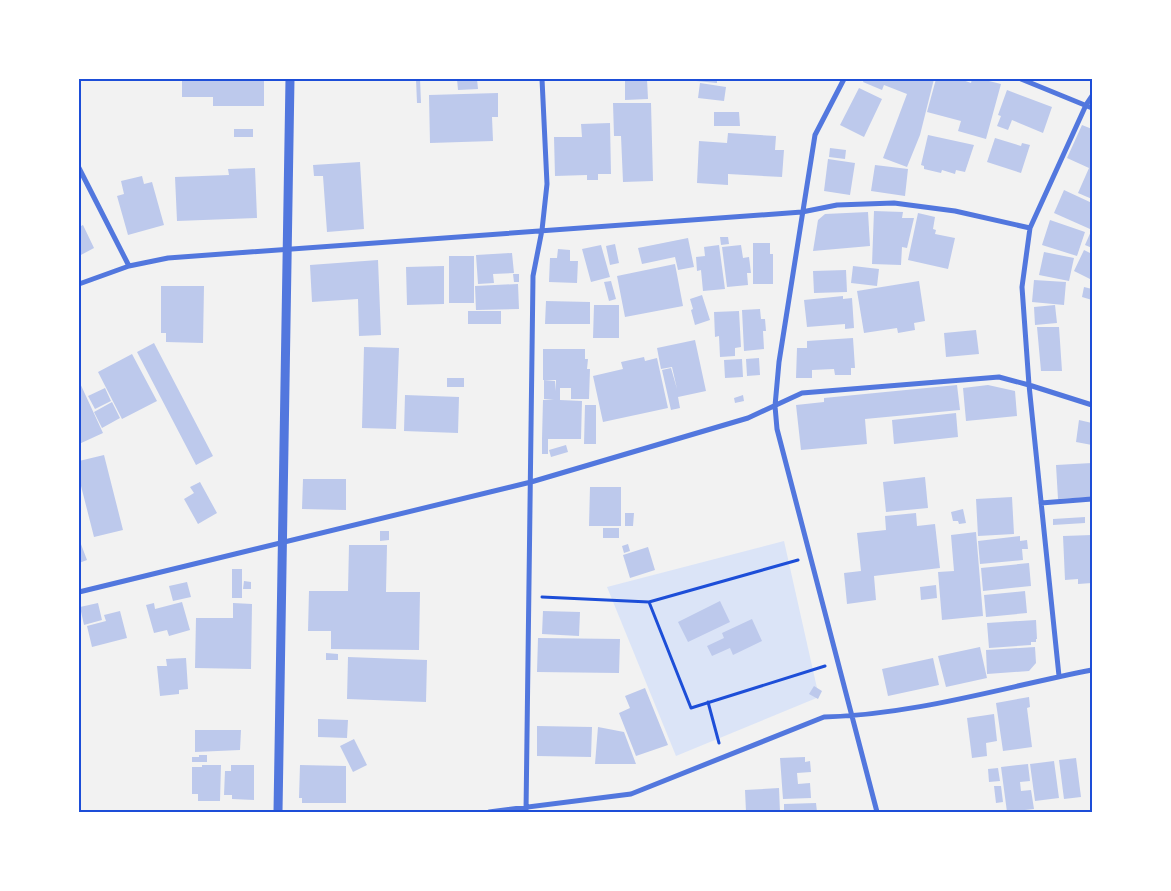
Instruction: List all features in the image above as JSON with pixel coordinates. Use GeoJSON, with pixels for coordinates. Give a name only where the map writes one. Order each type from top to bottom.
{"type":"FeatureCollection","features":[{"type":"Feature","properties":{"kind":"street"},"geometry":{"type":"LineString","coordinates":[[278,812],[290,79]]}},
{"type":"Feature","properties":{"kind":"street"},"geometry":{"type":"LineString","coordinates":[[525,810],[533,276],[542,230],[547,184],[542,79]]}},
{"type":"Feature","properties":{"kind":"street"},"geometry":{"type":"LineString","coordinates":[[844,79],[815,134],[779,362],[775,406],[777,429],[809,557],[877,812]]}},
{"type":"Feature","properties":{"kind":"street"},"geometry":{"type":"LineString","coordinates":[[1021,79],[1092,108]]}},
{"type":"Feature","properties":{"kind":"street"},"geometry":{"type":"LineString","coordinates":[[1059,676],[1029,385],[1022,287],[1030,228],[1086,105],[1092,96]]}},
{"type":"Feature","properties":{"kind":"street"},"geometry":{"type":"LineString","coordinates":[[79,168],[129,266]]}},
{"type":"Feature","properties":{"kind":"street"},"geometry":{"type":"LineString","coordinates":[[79,284],[129,266],[168,258],[802,212],[837,205],[894,203],[955,211],[1030,228]]}},
{"type":"Feature","properties":{"kind":"street"},"geometry":{"type":"LineString","coordinates":[[79,592],[531,482],[748,418],[802,393],[998,378],[1029,385],[1092,405]]}},
{"type":"Feature","properties":{"kind":"street"},"geometry":{"type":"LineString","coordinates":[[1041,503],[1092,499]]}},
{"type":"Feature","properties":{"kind":"street"},"geometry":{"type":"LineString","coordinates":[[489,812],[525,810],[631,794],[824,717],[893,712],[1092,670]]}},
{"type":"Feature","properties":{"kind":"path"},"geometry":{"type":"LineString","coordinates":[[529,596],[649,602],[809,557]]}},
{"type":"Feature","properties":{"kind":"path"},"geometry":{"type":"LineString","coordinates":[[649,602],[691,708],[838,662]]}},
{"type":"Feature","properties":{"kind":"path"},"geometry":{"type":"LineString","coordinates":[[708,702],[724,758]]}},
{"type":"Feature","properties":{"kind":"shaded area"},"geometry":{"type":"Polygon","coordinates":[[[784,541],[819,697],[676,756],[607,587],[784,541]]]}},
{"type":"Feature","properties":{"kind":"building"},"geometry":{"type":"Polygon","coordinates":[[[182,79],[264,79],[264,106],[213,106],[213,97],[182,97],[182,79]]]}},
{"type":"Feature","properties":{"kind":"building"},"geometry":{"type":"Polygon","coordinates":[[[416,79],[420,79],[421,103],[417,103],[416,79]]]}},
{"type":"Feature","properties":{"kind":"building"},"geometry":{"type":"Polygon","coordinates":[[[457,79],[477,79],[478,89],[458,90],[457,79]]]}},
{"type":"Feature","properties":{"kind":"building"},"geometry":{"type":"Polygon","coordinates":[[[625,79],[647,79],[648,99],[625,100],[625,79]]]}},
{"type":"Feature","properties":{"kind":"building"},"geometry":{"type":"Polygon","coordinates":[[[697,79],[717,79],[717,83],[696,81],[697,79]]]}},
{"type":"Feature","properties":{"kind":"building"},"geometry":{"type":"Polygon","coordinates":[[[864,79],[934,79],[920,135],[907,167],[883,158],[907,94],[884,85],[882,90],[863,82],[864,79]]]}},
{"type":"Feature","properties":{"kind":"building"},"geometry":{"type":"Polygon","coordinates":[[[936,79],[960,79],[971,83],[972,79],[981,79],[1001,84],[986,139],[958,131],[961,121],[927,112],[936,79]]]}},
{"type":"Feature","properties":{"kind":"building"},"geometry":{"type":"Polygon","coordinates":[[[700,83],[726,87],[724,101],[698,98],[700,83]]]}},
{"type":"Feature","properties":{"kind":"building"},"geometry":{"type":"Polygon","coordinates":[[[859,88],[882,99],[864,137],[840,125],[859,88]]]}},
{"type":"Feature","properties":{"kind":"building"},"geometry":{"type":"Polygon","coordinates":[[[1007,90],[1052,107],[1043,133],[1012,120],[1008,130],[997,126],[1001,116],[998,115],[1007,90]]]}},
{"type":"Feature","properties":{"kind":"building"},"geometry":{"type":"Polygon","coordinates":[[[498,93],[498,117],[492,117],[493,141],[430,143],[429,95],[498,93]]]}},
{"type":"Feature","properties":{"kind":"building"},"geometry":{"type":"Polygon","coordinates":[[[613,103],[651,103],[653,181],[623,182],[621,136],[614,136],[613,103]]]}},
{"type":"Feature","properties":{"kind":"building"},"geometry":{"type":"Polygon","coordinates":[[[714,112],[739,112],[740,126],[714,126],[714,112]]]}},
{"type":"Feature","properties":{"kind":"building"},"geometry":{"type":"Polygon","coordinates":[[[610,123],[611,174],[598,174],[598,180],[587,180],[587,175],[555,176],[554,137],[582,137],[581,124],[610,123]]]}},
{"type":"Feature","properties":{"kind":"building"},"geometry":{"type":"Polygon","coordinates":[[[1082,125],[1092,129],[1092,199],[1078,193],[1089,168],[1067,158],[1082,125]]]}},
{"type":"Feature","properties":{"kind":"building"},"geometry":{"type":"Polygon","coordinates":[[[234,129],[253,129],[253,137],[234,137],[234,129]]]}},
{"type":"Feature","properties":{"kind":"building"},"geometry":{"type":"Polygon","coordinates":[[[728,133],[776,136],[775,150],[784,150],[782,177],[728,174],[728,185],[697,183],[699,141],[727,143],[728,133]]]}},
{"type":"Feature","properties":{"kind":"building"},"geometry":{"type":"Polygon","coordinates":[[[928,135],[974,145],[965,172],[956,170],[955,174],[942,170],[941,173],[924,169],[924,166],[921,165],[928,135]]]}},
{"type":"Feature","properties":{"kind":"building"},"geometry":{"type":"Polygon","coordinates":[[[995,138],[1021,146],[1022,143],[1030,145],[1021,173],[987,162],[995,138]]]}},
{"type":"Feature","properties":{"kind":"building"},"geometry":{"type":"Polygon","coordinates":[[[830,148],[846,150],[845,159],[829,157],[830,148]]]}},
{"type":"Feature","properties":{"kind":"building"},"geometry":{"type":"Polygon","coordinates":[[[828,159],[855,163],[850,195],[824,191],[828,159]]]}},
{"type":"Feature","properties":{"kind":"building"},"geometry":{"type":"Polygon","coordinates":[[[360,162],[364,229],[327,232],[323,176],[314,176],[313,165],[360,162]]]}},
{"type":"Feature","properties":{"kind":"building"},"geometry":{"type":"Polygon","coordinates":[[[875,165],[908,169],[905,196],[871,191],[875,165]]]}},
{"type":"Feature","properties":{"kind":"building"},"geometry":{"type":"Polygon","coordinates":[[[255,168],[257,218],[177,221],[175,177],[229,175],[228,169],[255,168]]]}},
{"type":"Feature","properties":{"kind":"building"},"geometry":{"type":"Polygon","coordinates":[[[142,176],[144,184],[152,182],[164,225],[128,235],[117,196],[124,194],[121,181],[142,176]]]}},
{"type":"Feature","properties":{"kind":"building"},"geometry":{"type":"Polygon","coordinates":[[[1064,190],[1092,203],[1092,224],[1090,229],[1054,213],[1064,190]]]}},
{"type":"Feature","properties":{"kind":"building"},"geometry":{"type":"Polygon","coordinates":[[[874,211],[903,212],[902,218],[914,218],[907,248],[902,247],[901,265],[872,264],[874,211]]]}},
{"type":"Feature","properties":{"kind":"building"},"geometry":{"type":"Polygon","coordinates":[[[868,212],[870,246],[813,251],[818,220],[825,214],[868,212]]]}},
{"type":"Feature","properties":{"kind":"building"},"geometry":{"type":"Polygon","coordinates":[[[918,213],[935,217],[933,229],[936,230],[935,234],[955,238],[948,269],[908,260],[918,213]]]}},
{"type":"Feature","properties":{"kind":"building"},"geometry":{"type":"Polygon","coordinates":[[[1050,220],[1085,232],[1077,256],[1042,245],[1050,220]]]}},
{"type":"Feature","properties":{"kind":"building"},"geometry":{"type":"Polygon","coordinates":[[[83,225],[94,248],[79,256],[79,227],[83,225]]]}},
{"type":"Feature","properties":{"kind":"building"},"geometry":{"type":"Polygon","coordinates":[[[1092,229],[1092,248],[1085,245],[1092,229]]]}},
{"type":"Feature","properties":{"kind":"building"},"geometry":{"type":"Polygon","coordinates":[[[720,237],[728,237],[729,244],[721,245],[720,237]]]}},
{"type":"Feature","properties":{"kind":"building"},"geometry":{"type":"Polygon","coordinates":[[[688,238],[694,267],[678,270],[675,257],[642,264],[638,248],[688,238]]]}},
{"type":"Feature","properties":{"kind":"building"},"geometry":{"type":"Polygon","coordinates":[[[753,243],[770,243],[770,254],[773,254],[773,284],[753,284],[753,243]]]}},
{"type":"Feature","properties":{"kind":"building"},"geometry":{"type":"Polygon","coordinates":[[[615,244],[619,263],[610,265],[606,246],[615,244]]]}},
{"type":"Feature","properties":{"kind":"building"},"geometry":{"type":"Polygon","coordinates":[[[601,245],[610,277],[591,282],[582,249],[601,245]]]}},
{"type":"Feature","properties":{"kind":"building"},"geometry":{"type":"Polygon","coordinates":[[[719,245],[725,289],[703,291],[701,270],[697,271],[696,257],[705,256],[704,247],[719,245]]]}},
{"type":"Feature","properties":{"kind":"building"},"geometry":{"type":"Polygon","coordinates":[[[741,245],[743,258],[749,257],[751,273],[747,273],[748,285],[727,287],[722,247],[741,245]]]}},
{"type":"Feature","properties":{"kind":"building"},"geometry":{"type":"Polygon","coordinates":[[[558,249],[570,250],[570,261],[578,261],[577,283],[549,282],[550,258],[557,258],[558,249]]]}},
{"type":"Feature","properties":{"kind":"building"},"geometry":{"type":"Polygon","coordinates":[[[1084,250],[1092,254],[1092,280],[1074,271],[1084,250]]]}},
{"type":"Feature","properties":{"kind":"building"},"geometry":{"type":"Polygon","coordinates":[[[1044,252],[1074,258],[1069,281],[1039,275],[1044,252]]]}},
{"type":"Feature","properties":{"kind":"building"},"geometry":{"type":"Polygon","coordinates":[[[512,253],[514,273],[493,274],[494,283],[478,284],[476,255],[512,253]]]}},
{"type":"Feature","properties":{"kind":"building"},"geometry":{"type":"Polygon","coordinates":[[[449,256],[474,256],[474,303],[449,303],[449,256]]]}},
{"type":"Feature","properties":{"kind":"building"},"geometry":{"type":"Polygon","coordinates":[[[378,260],[381,335],[359,336],[358,299],[312,302],[310,265],[378,260]]]}},
{"type":"Feature","properties":{"kind":"building"},"geometry":{"type":"Polygon","coordinates":[[[675,264],[683,306],[625,317],[617,276],[675,264]]]}},
{"type":"Feature","properties":{"kind":"building"},"geometry":{"type":"Polygon","coordinates":[[[444,266],[444,304],[407,305],[406,267],[444,266]]]}},
{"type":"Feature","properties":{"kind":"building"},"geometry":{"type":"Polygon","coordinates":[[[853,266],[879,269],[877,286],[851,283],[853,266]]]}},
{"type":"Feature","properties":{"kind":"building"},"geometry":{"type":"Polygon","coordinates":[[[846,270],[847,292],[814,293],[813,271],[846,270]]]}},
{"type":"Feature","properties":{"kind":"building"},"geometry":{"type":"Polygon","coordinates":[[[513,274],[519,274],[519,282],[514,282],[513,274]]]}},
{"type":"Feature","properties":{"kind":"building"},"geometry":{"type":"Polygon","coordinates":[[[1034,280],[1066,282],[1064,305],[1032,302],[1034,280]]]}},
{"type":"Feature","properties":{"kind":"building"},"geometry":{"type":"Polygon","coordinates":[[[611,281],[616,299],[609,301],[604,282],[611,281]]]}},
{"type":"Feature","properties":{"kind":"building"},"geometry":{"type":"Polygon","coordinates":[[[919,281],[925,321],[914,323],[915,330],[898,333],[897,328],[864,333],[857,291],[919,281]]]}},
{"type":"Feature","properties":{"kind":"building"},"geometry":{"type":"Polygon","coordinates":[[[518,284],[519,309],[476,310],[475,286],[518,284]]]}},
{"type":"Feature","properties":{"kind":"building"},"geometry":{"type":"Polygon","coordinates":[[[161,286],[204,286],[203,343],[166,342],[166,333],[161,333],[161,286]]]}},
{"type":"Feature","properties":{"kind":"building"},"geometry":{"type":"Polygon","coordinates":[[[1084,287],[1092,289],[1092,300],[1082,297],[1084,287]]]}},
{"type":"Feature","properties":{"kind":"building"},"geometry":{"type":"Polygon","coordinates":[[[702,295],[710,320],[695,325],[690,299],[702,295]]]}},
{"type":"Feature","properties":{"kind":"building"},"geometry":{"type":"Polygon","coordinates":[[[843,296],[843,299],[852,298],[854,328],[845,329],[845,324],[807,327],[804,300],[843,296]]]}},
{"type":"Feature","properties":{"kind":"building"},"geometry":{"type":"Polygon","coordinates":[[[546,301],[590,302],[590,324],[545,324],[546,301]]]}},
{"type":"Feature","properties":{"kind":"building"},"geometry":{"type":"Polygon","coordinates":[[[594,305],[619,305],[619,338],[593,338],[594,305]]]}},
{"type":"Feature","properties":{"kind":"building"},"geometry":{"type":"Polygon","coordinates":[[[1055,305],[1057,323],[1035,325],[1034,307],[1055,305]]]}},
{"type":"Feature","properties":{"kind":"building"},"geometry":{"type":"Polygon","coordinates":[[[760,309],[761,319],[765,319],[766,331],[763,331],[764,349],[744,351],[742,310],[760,309]]]}},
{"type":"Feature","properties":{"kind":"building"},"geometry":{"type":"Polygon","coordinates":[[[468,311],[501,311],[501,324],[468,324],[468,311]]]}},
{"type":"Feature","properties":{"kind":"building"},"geometry":{"type":"Polygon","coordinates":[[[739,311],[741,347],[735,348],[735,356],[720,357],[719,336],[715,337],[714,312],[739,311]]]}},
{"type":"Feature","properties":{"kind":"building"},"geometry":{"type":"Polygon","coordinates":[[[1037,327],[1059,327],[1062,371],[1041,371],[1037,327]]]}},
{"type":"Feature","properties":{"kind":"building"},"geometry":{"type":"Polygon","coordinates":[[[976,330],[979,354],[946,357],[944,333],[976,330]]]}},
{"type":"Feature","properties":{"kind":"building"},"geometry":{"type":"Polygon","coordinates":[[[853,338],[855,368],[851,368],[851,375],[835,375],[834,369],[812,370],[812,378],[796,378],[797,348],[807,348],[807,341],[853,338]]]}},
{"type":"Feature","properties":{"kind":"building"},"geometry":{"type":"Polygon","coordinates":[[[695,340],[706,391],[678,397],[680,408],[671,410],[662,370],[671,368],[677,389],[672,367],[661,369],[657,348],[695,340]]]}},
{"type":"Feature","properties":{"kind":"building"},"geometry":{"type":"Polygon","coordinates":[[[154,343],[213,456],[196,465],[137,352],[154,343]]]}},
{"type":"Feature","properties":{"kind":"building"},"geometry":{"type":"Polygon","coordinates":[[[364,347],[399,348],[396,429],[362,428],[364,347]]]}},
{"type":"Feature","properties":{"kind":"building"},"geometry":{"type":"Polygon","coordinates":[[[543,349],[585,349],[585,359],[588,359],[587,369],[590,369],[589,399],[571,399],[571,388],[560,388],[560,400],[582,401],[581,439],[542,439],[543,400],[554,400],[544,399],[543,349]]]}},
{"type":"Feature","properties":{"kind":"building"},"geometry":{"type":"Polygon","coordinates":[[[132,354],[157,401],[122,419],[98,372],[132,354]]]}},
{"type":"Feature","properties":{"kind":"building"},"geometry":{"type":"Polygon","coordinates":[[[644,357],[645,361],[657,358],[668,408],[603,422],[593,376],[623,369],[621,362],[644,357]]]}},
{"type":"Feature","properties":{"kind":"building"},"geometry":{"type":"Polygon","coordinates":[[[759,358],[760,375],[747,376],[746,359],[759,358]]]}},
{"type":"Feature","properties":{"kind":"building"},"geometry":{"type":"Polygon","coordinates":[[[742,359],[743,377],[725,378],[724,360],[742,359]]]}},
{"type":"Feature","properties":{"kind":"building"},"geometry":{"type":"Polygon","coordinates":[[[447,378],[464,378],[464,387],[447,387],[447,378]]]}},
{"type":"Feature","properties":{"kind":"building"},"geometry":{"type":"Polygon","coordinates":[[[79,381],[103,433],[79,444],[79,381]]]}},
{"type":"Feature","properties":{"kind":"building"},"geometry":{"type":"Polygon","coordinates":[[[957,385],[960,410],[865,419],[867,444],[801,450],[796,405],[824,402],[824,398],[957,385]]]}},
{"type":"Feature","properties":{"kind":"building"},"geometry":{"type":"Polygon","coordinates":[[[988,385],[1015,391],[1017,416],[966,421],[963,388],[988,385]]]}},
{"type":"Feature","properties":{"kind":"building"},"geometry":{"type":"Polygon","coordinates":[[[105,388],[111,401],[95,409],[88,396],[105,388]]]}},
{"type":"Feature","properties":{"kind":"building"},"geometry":{"type":"Polygon","coordinates":[[[405,395],[459,397],[458,433],[404,431],[405,395]]]}},
{"type":"Feature","properties":{"kind":"building"},"geometry":{"type":"Polygon","coordinates":[[[743,395],[744,401],[735,403],[734,398],[743,395]]]}},
{"type":"Feature","properties":{"kind":"building"},"geometry":{"type":"Polygon","coordinates":[[[112,402],[120,418],[102,428],[94,412],[112,402]]]}},
{"type":"Feature","properties":{"kind":"building"},"geometry":{"type":"Polygon","coordinates":[[[585,405],[596,405],[596,444],[584,444],[585,405]]]}},
{"type":"Feature","properties":{"kind":"building"},"geometry":{"type":"Polygon","coordinates":[[[956,413],[958,437],[894,444],[892,420],[956,413]]]}},
{"type":"Feature","properties":{"kind":"building"},"geometry":{"type":"Polygon","coordinates":[[[1079,420],[1092,423],[1092,445],[1076,442],[1079,420]]]}},
{"type":"Feature","properties":{"kind":"building"},"geometry":{"type":"Polygon","coordinates":[[[542,439],[548,439],[548,454],[542,454],[542,439]]]}},
{"type":"Feature","properties":{"kind":"building"},"geometry":{"type":"Polygon","coordinates":[[[566,445],[568,452],[551,457],[549,450],[566,445]]]}},
{"type":"Feature","properties":{"kind":"building"},"geometry":{"type":"Polygon","coordinates":[[[104,455],[123,530],[94,537],[79,478],[79,461],[104,455]]]}},
{"type":"Feature","properties":{"kind":"building"},"geometry":{"type":"Polygon","coordinates":[[[1092,463],[1092,497],[1058,499],[1056,465],[1092,463]]]}},
{"type":"Feature","properties":{"kind":"building"},"geometry":{"type":"Polygon","coordinates":[[[925,477],[928,508],[886,512],[883,482],[925,477]]]}},
{"type":"Feature","properties":{"kind":"building"},"geometry":{"type":"Polygon","coordinates":[[[303,479],[346,479],[346,510],[302,509],[303,479]]]}},
{"type":"Feature","properties":{"kind":"building"},"geometry":{"type":"Polygon","coordinates":[[[200,482],[217,513],[198,524],[184,499],[194,493],[190,487],[200,482]]]}},
{"type":"Feature","properties":{"kind":"building"},"geometry":{"type":"Polygon","coordinates":[[[590,487],[621,487],[621,526],[589,526],[590,487]]]}},
{"type":"Feature","properties":{"kind":"building"},"geometry":{"type":"Polygon","coordinates":[[[1012,497],[1014,534],[978,536],[976,499],[1012,497]]]}},
{"type":"Feature","properties":{"kind":"building"},"geometry":{"type":"Polygon","coordinates":[[[963,509],[966,523],[959,524],[958,521],[953,521],[951,512],[963,509]]]}},
{"type":"Feature","properties":{"kind":"building"},"geometry":{"type":"Polygon","coordinates":[[[625,513],[634,513],[633,526],[625,526],[625,513]]]}},
{"type":"Feature","properties":{"kind":"building"},"geometry":{"type":"Polygon","coordinates":[[[916,513],[917,526],[935,524],[940,568],[874,576],[876,600],[847,604],[844,573],[861,571],[857,533],[886,530],[885,516],[916,513]]]}},
{"type":"Feature","properties":{"kind":"building"},"geometry":{"type":"Polygon","coordinates":[[[1085,517],[1085,523],[1053,525],[1053,519],[1085,517]]]}},
{"type":"Feature","properties":{"kind":"building"},"geometry":{"type":"Polygon","coordinates":[[[603,528],[619,528],[619,538],[603,538],[603,528]]]}},
{"type":"Feature","properties":{"kind":"building"},"geometry":{"type":"Polygon","coordinates":[[[380,531],[389,531],[389,540],[380,541],[380,531]]]}},
{"type":"Feature","properties":{"kind":"building"},"geometry":{"type":"Polygon","coordinates":[[[976,532],[983,616],[942,620],[938,572],[954,571],[951,535],[976,532]]]}},
{"type":"Feature","properties":{"kind":"building"},"geometry":{"type":"Polygon","coordinates":[[[1092,535],[1092,583],[1078,584],[1078,579],[1065,580],[1063,536],[1092,535]]]}},
{"type":"Feature","properties":{"kind":"building"},"geometry":{"type":"Polygon","coordinates":[[[1020,536],[1020,541],[1027,540],[1028,549],[1022,549],[1023,560],[980,564],[978,541],[1020,536]]]}},
{"type":"Feature","properties":{"kind":"building"},"geometry":{"type":"Polygon","coordinates":[[[79,539],[87,560],[79,563],[79,539]]]}},
{"type":"Feature","properties":{"kind":"building"},"geometry":{"type":"Polygon","coordinates":[[[628,544],[630,551],[624,553],[622,546],[628,544]]]}},
{"type":"Feature","properties":{"kind":"building"},"geometry":{"type":"Polygon","coordinates":[[[349,545],[387,545],[386,592],[420,592],[419,650],[331,649],[331,631],[308,631],[309,591],[348,591],[349,545]]]}},
{"type":"Feature","properties":{"kind":"building"},"geometry":{"type":"Polygon","coordinates":[[[648,547],[655,570],[630,578],[623,555],[648,547]]]}},
{"type":"Feature","properties":{"kind":"building"},"geometry":{"type":"Polygon","coordinates":[[[1029,563],[1031,586],[983,591],[981,568],[1029,563]]]}},
{"type":"Feature","properties":{"kind":"building"},"geometry":{"type":"Polygon","coordinates":[[[232,569],[242,569],[242,598],[232,598],[232,569]]]}},
{"type":"Feature","properties":{"kind":"building"},"geometry":{"type":"Polygon","coordinates":[[[244,581],[251,582],[251,589],[243,589],[244,581]]]}},
{"type":"Feature","properties":{"kind":"building"},"geometry":{"type":"Polygon","coordinates":[[[187,582],[191,597],[173,601],[169,586],[187,582]]]}},
{"type":"Feature","properties":{"kind":"building"},"geometry":{"type":"Polygon","coordinates":[[[936,585],[937,598],[921,600],[920,587],[936,585]]]}},
{"type":"Feature","properties":{"kind":"building"},"geometry":{"type":"Polygon","coordinates":[[[1025,591],[1027,613],[986,617],[984,595],[1025,591]]]}},
{"type":"Feature","properties":{"kind":"building"},"geometry":{"type":"Polygon","coordinates":[[[720,601],[730,622],[688,642],[678,622],[720,601]]]}},
{"type":"Feature","properties":{"kind":"building"},"geometry":{"type":"Polygon","coordinates":[[[182,602],[190,630],[169,636],[167,630],[154,633],[146,605],[154,603],[155,609],[182,602]]]}},
{"type":"Feature","properties":{"kind":"building"},"geometry":{"type":"Polygon","coordinates":[[[98,603],[102,620],[84,625],[80,607],[98,603]]]}},
{"type":"Feature","properties":{"kind":"building"},"geometry":{"type":"Polygon","coordinates":[[[233,603],[252,604],[251,669],[195,668],[196,618],[233,618],[233,603]]]}},
{"type":"Feature","properties":{"kind":"building"},"geometry":{"type":"Polygon","coordinates":[[[120,611],[127,638],[92,647],[87,626],[106,621],[104,615],[120,611]]]}},
{"type":"Feature","properties":{"kind":"building"},"geometry":{"type":"Polygon","coordinates":[[[543,611],[580,612],[579,636],[542,634],[543,611]]]}},
{"type":"Feature","properties":{"kind":"building"},"geometry":{"type":"Polygon","coordinates":[[[752,619],[762,641],[733,655],[730,648],[712,656],[707,646],[724,638],[722,633],[752,619]]]}},
{"type":"Feature","properties":{"kind":"building"},"geometry":{"type":"Polygon","coordinates":[[[1036,620],[1037,639],[1036,642],[1031,642],[1031,645],[989,648],[987,623],[1036,620]]]}},
{"type":"Feature","properties":{"kind":"building"},"geometry":{"type":"Polygon","coordinates":[[[538,638],[620,639],[619,673],[537,672],[538,638]]]}},
{"type":"Feature","properties":{"kind":"building"},"geometry":{"type":"Polygon","coordinates":[[[980,647],[987,678],[946,687],[938,656],[980,647]]]}},
{"type":"Feature","properties":{"kind":"building"},"geometry":{"type":"Polygon","coordinates":[[[1035,647],[1036,663],[1029,671],[987,674],[986,650],[1035,647]]]}},
{"type":"Feature","properties":{"kind":"building"},"geometry":{"type":"Polygon","coordinates":[[[326,653],[338,654],[338,660],[326,660],[326,653]]]}},
{"type":"Feature","properties":{"kind":"building"},"geometry":{"type":"Polygon","coordinates":[[[348,657],[427,660],[426,702],[347,699],[348,657]]]}},
{"type":"Feature","properties":{"kind":"building"},"geometry":{"type":"Polygon","coordinates":[[[186,658],[188,689],[179,690],[179,694],[160,696],[157,666],[167,666],[166,659],[186,658]]]}},
{"type":"Feature","properties":{"kind":"building"},"geometry":{"type":"Polygon","coordinates":[[[933,658],[939,685],[888,696],[882,669],[933,658]]]}},
{"type":"Feature","properties":{"kind":"building"},"geometry":{"type":"Polygon","coordinates":[[[814,686],[822,691],[818,699],[809,694],[814,686]]]}},
{"type":"Feature","properties":{"kind":"building"},"geometry":{"type":"Polygon","coordinates":[[[645,688],[668,745],[636,756],[619,713],[630,708],[625,696],[645,688]]]}},
{"type":"Feature","properties":{"kind":"building"},"geometry":{"type":"Polygon","coordinates":[[[1029,697],[1030,707],[1027,708],[1032,747],[1003,751],[996,703],[1029,697]]]}},
{"type":"Feature","properties":{"kind":"building"},"geometry":{"type":"Polygon","coordinates":[[[994,714],[997,741],[986,743],[987,756],[972,758],[967,718],[994,714]]]}},
{"type":"Feature","properties":{"kind":"building"},"geometry":{"type":"Polygon","coordinates":[[[318,719],[348,720],[347,738],[318,737],[318,719]]]}},
{"type":"Feature","properties":{"kind":"building"},"geometry":{"type":"Polygon","coordinates":[[[537,726],[592,727],[591,757],[537,756],[537,726]]]}},
{"type":"Feature","properties":{"kind":"building"},"geometry":{"type":"Polygon","coordinates":[[[598,727],[624,732],[636,764],[595,764],[598,727]]]}},
{"type":"Feature","properties":{"kind":"building"},"geometry":{"type":"Polygon","coordinates":[[[195,730],[241,730],[240,750],[195,752],[195,730]]]}},
{"type":"Feature","properties":{"kind":"building"},"geometry":{"type":"Polygon","coordinates":[[[354,739],[367,765],[353,772],[340,746],[354,739]]]}},
{"type":"Feature","properties":{"kind":"building"},"geometry":{"type":"Polygon","coordinates":[[[199,755],[207,755],[207,762],[192,762],[192,757],[199,757],[199,755]]]}},
{"type":"Feature","properties":{"kind":"building"},"geometry":{"type":"Polygon","coordinates":[[[805,757],[805,762],[810,761],[811,772],[797,773],[798,784],[810,783],[811,798],[783,799],[780,758],[805,757]]]}},
{"type":"Feature","properties":{"kind":"building"},"geometry":{"type":"Polygon","coordinates":[[[1076,758],[1081,797],[1064,799],[1059,760],[1076,758]]]}},
{"type":"Feature","properties":{"kind":"building"},"geometry":{"type":"Polygon","coordinates":[[[1054,761],[1059,798],[1035,801],[1030,764],[1054,761]]]}},
{"type":"Feature","properties":{"kind":"building"},"geometry":{"type":"Polygon","coordinates":[[[1028,764],[1030,781],[1020,782],[1021,791],[1031,790],[1034,809],[1007,812],[1001,767],[1028,764]]]}},
{"type":"Feature","properties":{"kind":"building"},"geometry":{"type":"Polygon","coordinates":[[[202,765],[221,765],[220,801],[198,801],[198,794],[192,794],[192,767],[202,767],[202,765]]]}},
{"type":"Feature","properties":{"kind":"building"},"geometry":{"type":"Polygon","coordinates":[[[231,765],[254,765],[254,800],[232,799],[232,795],[224,795],[225,771],[231,771],[231,765]]]}},
{"type":"Feature","properties":{"kind":"building"},"geometry":{"type":"Polygon","coordinates":[[[300,765],[346,766],[346,803],[302,803],[302,798],[299,798],[300,765]]]}},
{"type":"Feature","properties":{"kind":"building"},"geometry":{"type":"Polygon","coordinates":[[[998,768],[1000,781],[989,782],[988,769],[998,768]]]}},
{"type":"Feature","properties":{"kind":"building"},"geometry":{"type":"Polygon","coordinates":[[[994,786],[1001,786],[1003,802],[996,803],[994,786]]]}},
{"type":"Feature","properties":{"kind":"building"},"geometry":{"type":"Polygon","coordinates":[[[779,788],[780,812],[746,812],[745,790],[779,788]]]}},
{"type":"Feature","properties":{"kind":"building"},"geometry":{"type":"Polygon","coordinates":[[[816,803],[817,812],[784,812],[784,804],[816,803]]]}}]}
